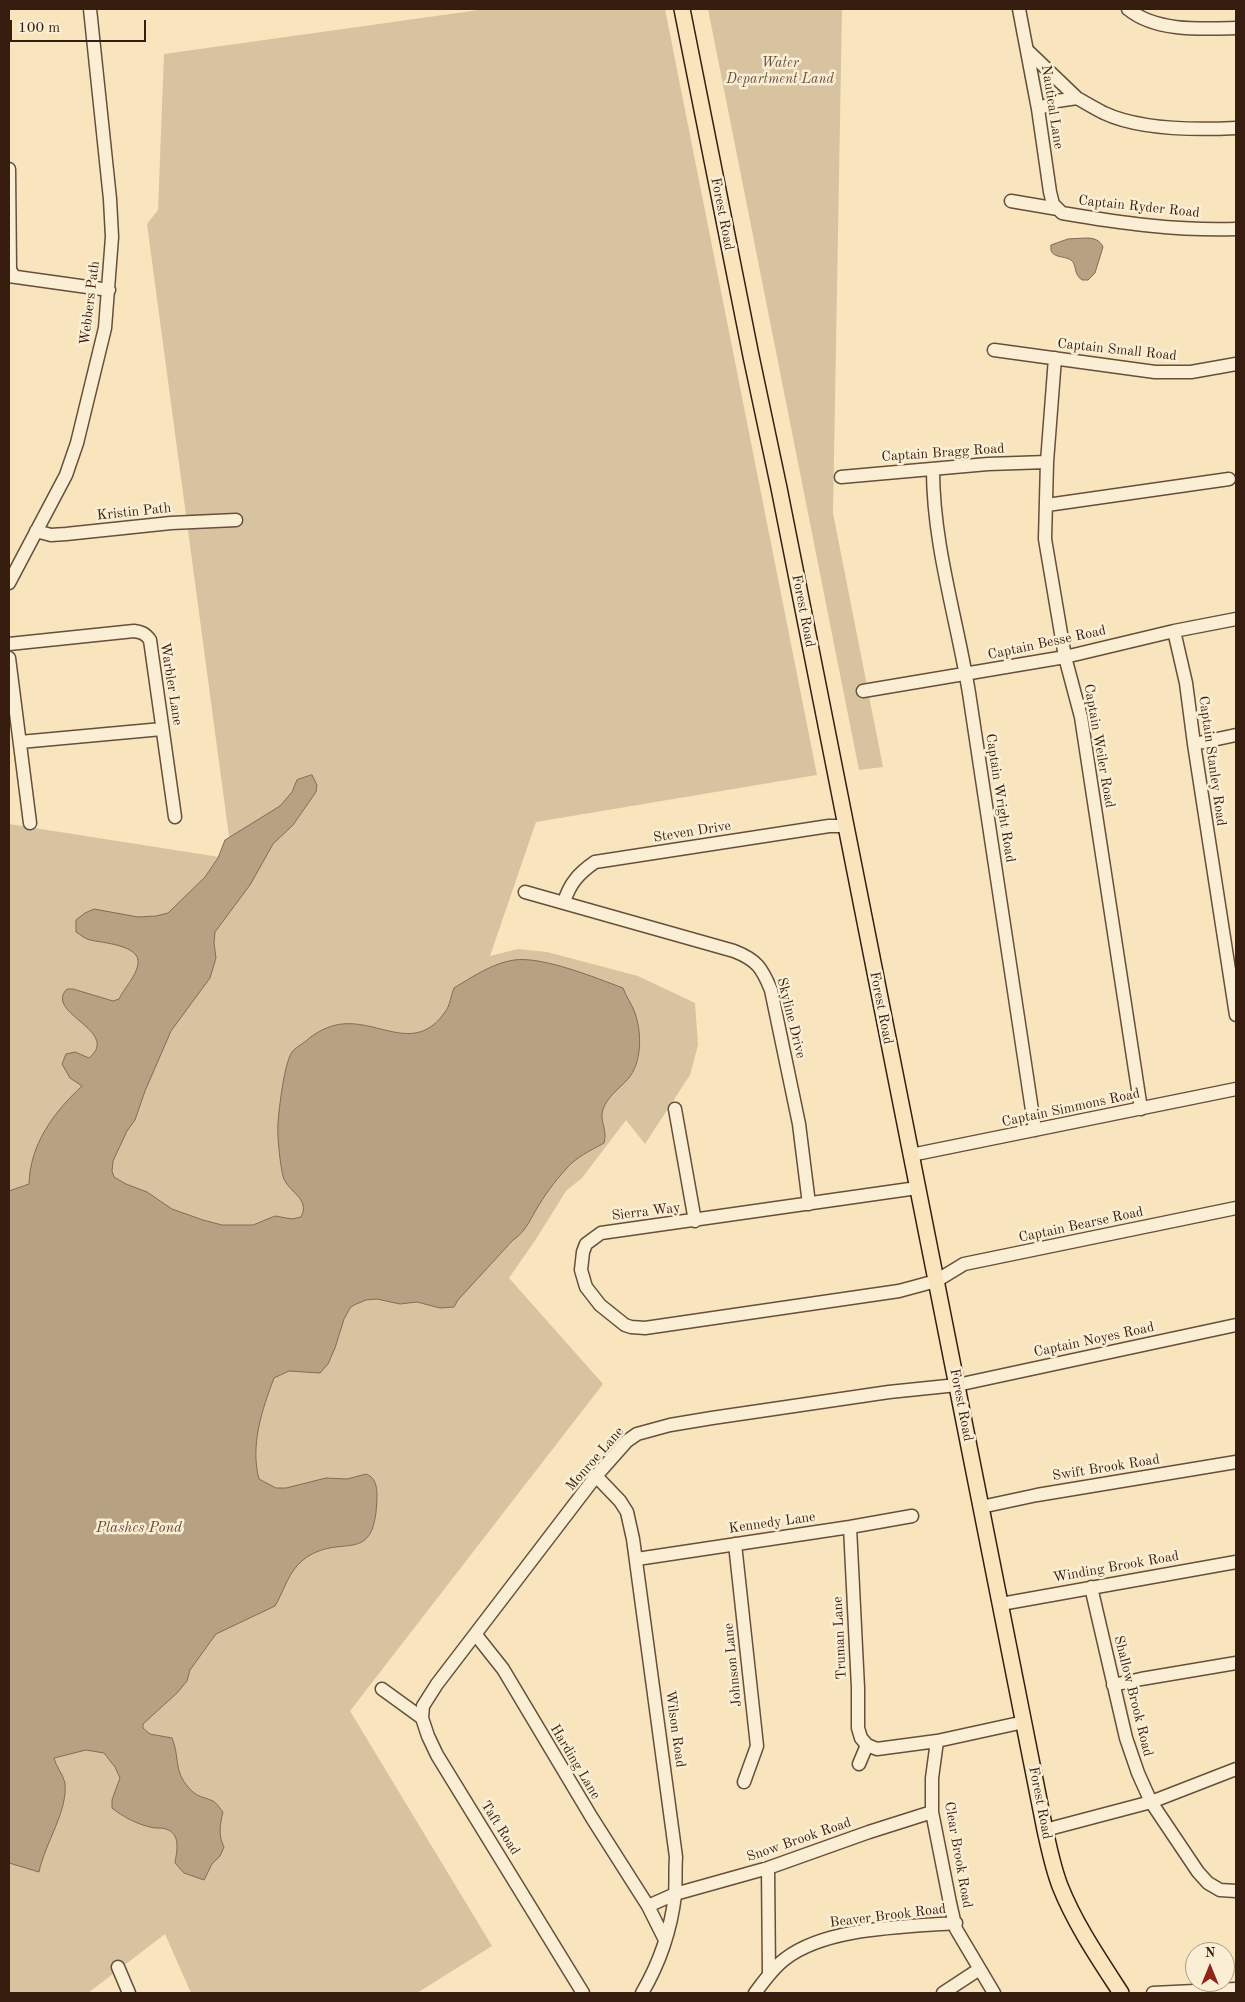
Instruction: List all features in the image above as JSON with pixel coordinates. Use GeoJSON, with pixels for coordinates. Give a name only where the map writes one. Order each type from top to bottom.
{"type":"FeatureCollection","features":[{"type":"Feature","properties":{"kind":"main road","name":"Forest Road"},"geometry":{"type":"LineString","coordinates":[[682,9],[1045,1830],[1053,1865],[1068,1904],[1078,1925],[1121,1993]]}},
{"type":"Feature","properties":{"kind":"street","name":"Webbers Path"},"geometry":{"type":"LineString","coordinates":[[9,583],[66,475],[77,443],[105,328],[112,237],[110,199],[90,9]]}},
{"type":"Feature","properties":{"kind":"street","name":"Nautical Lane"},"geometry":{"type":"LineString","coordinates":[[1019,9],[1038,109],[1050,192],[1058,209]]}},
{"type":"Feature","properties":{"kind":"street"},"geometry":{"type":"LineString","coordinates":[[1128,9],[1142,18],[1160,24],[1194,29],[1236,28]]}},
{"type":"Feature","properties":{"kind":"street"},"geometry":{"type":"LineString","coordinates":[[1027,50],[1077,98],[1105,113],[1130,121],[1203,129],[1236,128]]}},
{"type":"Feature","properties":{"kind":"street"},"geometry":{"type":"LineString","coordinates":[[1038,109],[1057,101],[1077,98]]}},
{"type":"Feature","properties":{"kind":"street"},"geometry":{"type":"LineString","coordinates":[[9,169],[11,276],[109,290]]}},
{"type":"Feature","properties":{"kind":"street","name":"Captain Ryder Road"},"geometry":{"type":"LineString","coordinates":[[1011,201],[1058,209],[1062,213],[1142,224],[1189,229],[1236,229]]}},
{"type":"Feature","properties":{"kind":"street","name":"Captain Small Road"},"geometry":{"type":"LineString","coordinates":[[994,350],[1155,372],[1191,372],[1236,364]]}},
{"type":"Feature","properties":{"kind":"street","name":"Captain Weiler Road"},"geometry":{"type":"LineString","coordinates":[[1055,358],[1047,462],[1045,539],[1065,657],[1081,718],[1141,1109]]}},
{"type":"Feature","properties":{"kind":"street","name":"Captain Bragg Road"},"geometry":{"type":"LineString","coordinates":[[841,477],[988,464],[1047,462]]}},
{"type":"Feature","properties":{"kind":"street","name":"Captain Wright Road"},"geometry":{"type":"LineString","coordinates":[[933,470],[933,498],[937,525],[966,675],[1035,1130]]}},
{"type":"Feature","properties":{"kind":"street"},"geometry":{"type":"LineString","coordinates":[[1046,505],[1229,479]]}},
{"type":"Feature","properties":{"kind":"street","name":"Kristin Path"},"geometry":{"type":"LineString","coordinates":[[36,530],[50,535],[171,523],[236,520]]}},
{"type":"Feature","properties":{"kind":"street","name":"Captain Besse Road"},"geometry":{"type":"LineString","coordinates":[[863,692],[1065,657],[1174,631],[1236,619]]}},
{"type":"Feature","properties":{"kind":"street","name":"Warbler Lane"},"geometry":{"type":"LineString","coordinates":[[9,644],[134,631],[142,632],[150,640],[175,817]]}},
{"type":"Feature","properties":{"kind":"street","name":"Captain Stanley Road"},"geometry":{"type":"LineString","coordinates":[[1174,631],[1186,683],[1236,1015]]}},
{"type":"Feature","properties":{"kind":"street"},"geometry":{"type":"LineString","coordinates":[[9,658],[30,823]]}},
{"type":"Feature","properties":{"kind":"street"},"geometry":{"type":"LineString","coordinates":[[20,742],[162,729]]}},
{"type":"Feature","properties":{"kind":"street"},"geometry":{"type":"LineString","coordinates":[[1194,744],[1236,735]]}},
{"type":"Feature","properties":{"kind":"street","name":"Steven Drive"},"geometry":{"type":"LineString","coordinates":[[564,902],[572,882],[595,862],[829,826],[845,826]]}},
{"type":"Feature","properties":{"kind":"street","name":"Skyline Drive"},"geometry":{"type":"LineString","coordinates":[[525,892],[661,932],[734,951],[749,957],[757,964],[771,990],[799,1124],[809,1204]]}},
{"type":"Feature","properties":{"kind":"street","name":"Captain Simmons Road"},"geometry":{"type":"LineString","coordinates":[[911,1155],[1236,1089]]}},
{"type":"Feature","properties":{"kind":"street"},"geometry":{"type":"LineString","coordinates":[[675,1109],[695,1221]]}},
{"type":"Feature","properties":{"kind":"street","name":"Sierra Way"},"geometry":{"type":"LineString","coordinates":[[917,1188],[601,1233],[586,1244],[583,1252],[582,1270],[586,1288],[600,1305],[615,1318],[631,1327],[646,1328],[899,1291],[936,1281]]}},
{"type":"Feature","properties":{"kind":"street","name":"Captain Bearse Road"},"geometry":{"type":"LineString","coordinates":[[936,1281],[964,1264],[1236,1208]]}},
{"type":"Feature","properties":{"kind":"street","name":"Captain Noyes Road"},"geometry":{"type":"LineString","coordinates":[[957,1385],[1236,1325]]}},
{"type":"Feature","properties":{"kind":"street","name":"Monroe Lane"},"geometry":{"type":"LineString","coordinates":[[422,1718],[423,1706],[426,1700],[596,1476],[627,1441],[637,1434],[687,1422],[821,1402],[957,1385]]}},
{"type":"Feature","properties":{"kind":"street","name":"Swift Brook Road"},"geometry":{"type":"LineString","coordinates":[[981,1507],[1037,1495],[1236,1462]]}},
{"type":"Feature","properties":{"kind":"street","name":"Wilson Road"},"geometry":{"type":"LineString","coordinates":[[596,1476],[620,1501],[627,1512],[637,1559],[675,1845],[675,1894],[665,1940],[655,1971],[642,1993]]}},
{"type":"Feature","properties":{"kind":"street","name":"Kennedy Lane"},"geometry":{"type":"LineString","coordinates":[[637,1559],[912,1516]]}},
{"type":"Feature","properties":{"kind":"street","name":"Truman Lane"},"geometry":{"type":"LineString","coordinates":[[850,1527],[858,1688],[858,1728],[859,1734],[866,1745]]}},
{"type":"Feature","properties":{"kind":"street","name":"Johnson Lane"},"geometry":{"type":"LineString","coordinates":[[735,1544],[757,1746],[744,1782]]}},
{"type":"Feature","properties":{"kind":"street","name":"Winding Brook Road"},"geometry":{"type":"LineString","coordinates":[[1001,1604],[1091,1586],[1236,1562]]}},
{"type":"Feature","properties":{"kind":"street","name":"Shallow Brook Road"},"geometry":{"type":"LineString","coordinates":[[1091,1586],[1126,1738],[1151,1802],[1198,1872],[1208,1883],[1220,1890],[1236,1891]]}},
{"type":"Feature","properties":{"kind":"street","name":"Harding Lane"},"geometry":{"type":"LineString","coordinates":[[476,1635],[503,1670],[592,1818],[648,1906],[665,1940]]}},
{"type":"Feature","properties":{"kind":"street"},"geometry":{"type":"LineString","coordinates":[[1114,1686],[1141,1679],[1236,1663]]}},
{"type":"Feature","properties":{"kind":"street"},"geometry":{"type":"LineString","coordinates":[[382,1689],[422,1718]]}},
{"type":"Feature","properties":{"kind":"street","name":"Taft Road"},"geometry":{"type":"LineString","coordinates":[[422,1718],[437,1755],[583,1993]]}},
{"type":"Feature","properties":{"kind":"street"},"geometry":{"type":"LineString","coordinates":[[860,1764],[866,1745],[877,1749],[937,1741],[1024,1722]]}},
{"type":"Feature","properties":{"kind":"street","name":"Clear Brook Road"},"geometry":{"type":"LineString","coordinates":[[937,1741],[932,1778],[932,1812],[956,1929],[978,1970],[994,1993]]}},
{"type":"Feature","properties":{"kind":"street"},"geometry":{"type":"LineString","coordinates":[[1045,1830],[1151,1802],[1236,1769]]}},
{"type":"Feature","properties":{"kind":"street","name":"Snow Brook Road"},"geometry":{"type":"LineString","coordinates":[[675,1894],[768,1868],[932,1812]]}},
{"type":"Feature","properties":{"kind":"street"},"geometry":{"type":"LineString","coordinates":[[768,1868],[767,1930],[769,1974]]}},
{"type":"Feature","properties":{"kind":"street"},"geometry":{"type":"LineString","coordinates":[[648,1906],[675,1894]]}},
{"type":"Feature","properties":{"kind":"street","name":"Beaver Brook Road"},"geometry":{"type":"LineString","coordinates":[[755,1993],[769,1974],[786,1958],[811,1943],[870,1931],[956,1923]]}},
{"type":"Feature","properties":{"kind":"street"},"geometry":{"type":"LineString","coordinates":[[118,1967],[129,1993]]}},
{"type":"Feature","properties":{"kind":"street"},"geometry":{"type":"LineString","coordinates":[[943,1993],[978,1970]]}},
{"type":"Feature","properties":{"kind":"street"},"geometry":{"type":"LineString","coordinates":[[1153,1993],[1236,1989]]}},
{"type":"Feature","properties":{"kind":"green space"},"geometry":{"type":"Polygon","coordinates":[[[486,9],[665,9],[817,775],[536,822],[490,956],[518,949],[547,952],[638,976],[695,1003],[698,1045],[690,1075],[645,1144],[626,1120],[582,1178],[566,1191],[509,1278],[603,1384],[350,1711],[492,1946],[417,1993],[191,1993],[165,1934],[88,1993],[9,1993],[9,824],[232,859],[147,224],[158,210],[164,54],[486,9]]]}},
{"type":"Feature","properties":{"kind":"green space","name":"Water Department Land"},"geometry":{"type":"Polygon","coordinates":[[[708,9],[842,9],[833,513],[883,767],[859,770],[708,9]]]}},
{"type":"Feature","properties":{"kind":"water"},"geometry":{"type":"Polygon","coordinates":[[[1087,238],[1096,240],[1103,247],[1095,273],[1088,280],[1082,280],[1077,275],[1073,262],[1068,258],[1054,255],[1051,245],[1068,239],[1087,238]]]}},
{"type":"Feature","properties":{"kind":"water","name":"Plashes Pond"},"geometry":{"type":"Polygon","coordinates":[[[312,775],[317,785],[316,792],[293,825],[273,844],[250,885],[215,932],[216,958],[210,978],[171,1031],[145,1091],[135,1120],[127,1131],[113,1161],[112,1171],[114,1177],[147,1192],[172,1209],[222,1225],[253,1225],[275,1216],[292,1219],[301,1217],[303,1205],[301,1200],[285,1182],[283,1176],[278,1135],[282,1087],[292,1052],[316,1033],[336,1025],[351,1024],[407,1034],[421,1032],[433,1025],[447,1010],[454,988],[498,964],[514,960],[554,964],[623,988],[634,1010],[639,1030],[640,1038],[636,1065],[628,1079],[605,1104],[602,1113],[605,1134],[604,1143],[579,1158],[566,1169],[546,1194],[524,1230],[458,1300],[454,1307],[440,1308],[417,1302],[400,1304],[377,1299],[366,1300],[350,1308],[344,1319],[328,1364],[320,1373],[289,1371],[274,1378],[265,1402],[257,1441],[256,1453],[259,1479],[276,1488],[286,1488],[326,1478],[347,1479],[366,1474],[369,1475],[377,1488],[375,1518],[370,1533],[363,1541],[354,1545],[330,1548],[317,1552],[303,1560],[290,1576],[275,1606],[216,1634],[190,1670],[187,1681],[177,1693],[143,1724],[143,1728],[150,1734],[172,1738],[179,1769],[184,1781],[195,1794],[214,1802],[223,1812],[220,1830],[224,1847],[204,1880],[184,1873],[175,1863],[177,1843],[171,1831],[140,1824],[112,1808],[112,1800],[120,1778],[115,1767],[104,1753],[86,1750],[54,1758],[65,1783],[65,1794],[60,1816],[39,1872],[9,1863],[9,1191],[29,1184],[30,1169],[34,1155],[45,1130],[62,1107],[82,1086],[70,1078],[62,1064],[66,1054],[75,1052],[89,1058],[97,1048],[96,1039],[90,1031],[65,1006],[62,998],[67,989],[73,989],[113,1001],[119,999],[135,973],[138,964],[134,953],[128,949],[88,939],[76,932],[76,920],[94,909],[138,917],[168,913],[205,877],[218,858],[225,840],[280,806],[292,792],[297,780],[312,775]]]}}]}
